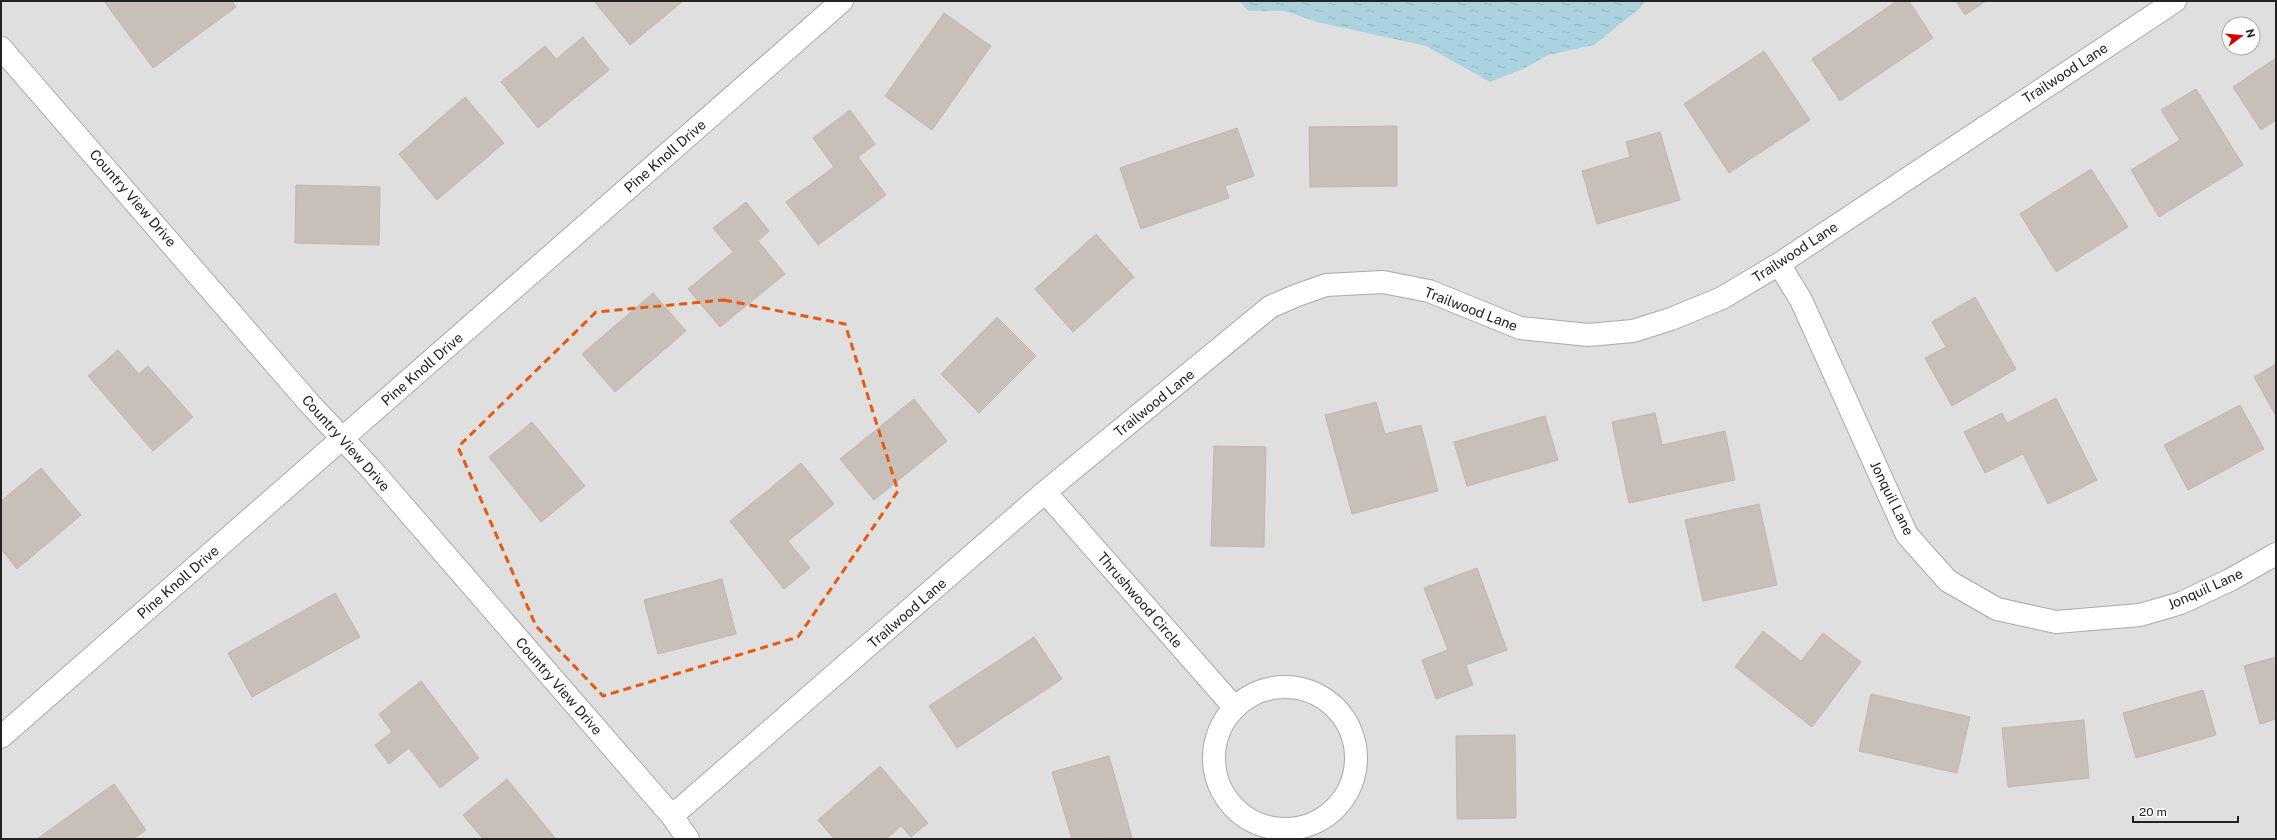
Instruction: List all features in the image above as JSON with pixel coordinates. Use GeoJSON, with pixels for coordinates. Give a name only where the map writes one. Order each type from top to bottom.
{"type":"FeatureCollection","features":[{"type":"Feature","properties":{"kind":"street","name":"Pine Knoll Drive"},"geometry":{"type":"LineString","coordinates":[[1,737],[842,1]]}},
{"type":"Feature","properties":{"kind":"street","name":"Trailwood Lane"},"geometry":{"type":"LineString","coordinates":[[672,816],[1045,492],[1270,307],[1295,296],[1326,286],[1383,282],[1429,291],[1520,328],[1588,335],[1633,331],[1671,319],[1722,298],[1779,264],[2175,1]]}},
{"type":"Feature","properties":{"kind":"street","name":"Country View Drive"},"geometry":{"type":"LineString","coordinates":[[1,48],[672,816],[688,839]]}},
{"type":"Feature","properties":{"kind":"street","name":"Jonquil Lane"},"geometry":{"type":"LineString","coordinates":[[1779,264],[1801,300],[1907,535],[1948,581],[1997,609],[2056,622],[2102,619],[2140,615],[2181,603],[2230,580],[2276,554]]}},
{"type":"Feature","properties":{"kind":"street","name":"Thrushwood Circle"},"geometry":{"type":"LineString","coordinates":[[1045,492],[1234,707]]}},
{"type":"Feature","properties":{"kind":"street"},"geometry":{"type":"LineString","coordinates":[[1276,687],[1300,688],[1322,697],[1340,712],[1352,733],[1357,756],[1353,780],[1342,801],[1325,818],[1304,828],[1281,830],[1258,825],[1238,812],[1223,794],[1214,772],[1214,749],[1221,726],[1234,707],[1254,693],[1276,687]]}},
{"type":"Feature","properties":{"kind":"highlighted area"},"geometry":{"type":"Polygon","coordinates":[[[724,300],[845,324],[898,491],[798,637],[603,696],[536,626],[458,447],[596,312],[724,300]]]}},
{"type":"Feature","properties":{"kind":"shaded area"},"geometry":{"type":"Polygon","coordinates":[[[1,1],[2276,1],[2276,839],[1,839],[1,1]]]}},
{"type":"Feature","properties":{"kind":"water"},"geometry":{"type":"Polygon","coordinates":[[[1239,1],[1645,1],[1640,8],[1594,45],[1548,55],[1527,67],[1490,82],[1426,46],[1317,22],[1285,11],[1249,11],[1239,1]]]}},
{"type":"Feature","properties":{"kind":"building"},"geometry":{"type":"Polygon","coordinates":[[[104,1],[232,1],[236,7],[153,68],[104,1]]]}},
{"type":"Feature","properties":{"kind":"building"},"geometry":{"type":"Polygon","coordinates":[[[594,1],[683,1],[630,45],[594,1]]]}},
{"type":"Feature","properties":{"kind":"building"},"geometry":{"type":"Polygon","coordinates":[[[1897,1],[1909,1],[1933,38],[1840,101],[1812,59],[1897,1]]]}},
{"type":"Feature","properties":{"kind":"building"},"geometry":{"type":"Polygon","coordinates":[[[1956,1],[1986,1],[1965,15],[1956,1]]]}},
{"type":"Feature","properties":{"kind":"building"},"geometry":{"type":"Polygon","coordinates":[[[944,13],[991,46],[932,130],[885,96],[944,13]]]}},
{"type":"Feature","properties":{"kind":"building"},"geometry":{"type":"Polygon","coordinates":[[[583,37],[609,70],[538,128],[501,82],[545,46],[556,59],[583,37]]]}},
{"type":"Feature","properties":{"kind":"building"},"geometry":{"type":"Polygon","coordinates":[[[1764,51],[1810,120],[1729,173],[1684,104],[1764,51]]]}},
{"type":"Feature","properties":{"kind":"building"},"geometry":{"type":"Polygon","coordinates":[[[2276,58],[2276,120],[2261,130],[2233,87],[2276,58]]]}},
{"type":"Feature","properties":{"kind":"building"},"geometry":{"type":"Polygon","coordinates":[[[2196,89],[2243,165],[2159,217],[2131,170],[2180,140],[2161,110],[2196,89]]]}},
{"type":"Feature","properties":{"kind":"building"},"geometry":{"type":"Polygon","coordinates":[[[465,97],[504,143],[437,200],[399,154],[465,97]]]}},
{"type":"Feature","properties":{"kind":"building"},"geometry":{"type":"Polygon","coordinates":[[[850,110],[875,144],[858,157],[886,195],[818,245],[786,202],[834,167],[813,138],[850,110]]]}},
{"type":"Feature","properties":{"kind":"building"},"geometry":{"type":"Polygon","coordinates":[[[1397,126],[1397,186],[1310,187],[1309,127],[1397,126]]]}},
{"type":"Feature","properties":{"kind":"building"},"geometry":{"type":"Polygon","coordinates":[[[1237,128],[1254,176],[1225,186],[1229,198],[1141,229],[1120,168],[1237,128]]]}},
{"type":"Feature","properties":{"kind":"building"},"geometry":{"type":"Polygon","coordinates":[[[1660,132],[1680,200],[1597,224],[1582,171],[1630,157],[1626,142],[1660,132]]]}},
{"type":"Feature","properties":{"kind":"building"},"geometry":{"type":"Polygon","coordinates":[[[2091,169],[2128,227],[2056,272],[2020,214],[2091,169]]]}},
{"type":"Feature","properties":{"kind":"building"},"geometry":{"type":"Polygon","coordinates":[[[296,185],[380,187],[379,245],[295,243],[296,185]]]}},
{"type":"Feature","properties":{"kind":"building"},"geometry":{"type":"Polygon","coordinates":[[[746,202],[769,231],[758,241],[785,274],[720,327],[688,289],[733,252],[713,228],[746,202]]]}},
{"type":"Feature","properties":{"kind":"building"},"geometry":{"type":"Polygon","coordinates":[[[1096,234],[1134,277],[1073,332],[1035,289],[1096,234]]]}},
{"type":"Feature","properties":{"kind":"building"},"geometry":{"type":"Polygon","coordinates":[[[653,293],[686,331],[615,392],[582,354],[653,293]]]}},
{"type":"Feature","properties":{"kind":"building"},"geometry":{"type":"Polygon","coordinates":[[[1975,297],[2016,369],[1952,406],[1925,358],[1946,347],[1932,322],[1975,297]]]}},
{"type":"Feature","properties":{"kind":"building"},"geometry":{"type":"Polygon","coordinates":[[[997,317],[1036,356],[979,413],[941,374],[997,317]]]}},
{"type":"Feature","properties":{"kind":"building"},"geometry":{"type":"Polygon","coordinates":[[[118,350],[139,374],[148,366],[193,417],[153,451],[88,376],[118,350]]]}},
{"type":"Feature","properties":{"kind":"building"},"geometry":{"type":"Polygon","coordinates":[[[2276,364],[2276,416],[2254,377],[2276,364]]]}},
{"type":"Feature","properties":{"kind":"building"},"geometry":{"type":"Polygon","coordinates":[[[2056,398],[2097,480],[2048,504],[2023,454],[1985,473],[1964,432],[2002,413],[2007,423],[2056,398]]]}},
{"type":"Feature","properties":{"kind":"building"},"geometry":{"type":"Polygon","coordinates":[[[914,399],[947,441],[874,500],[840,459],[914,399]]]}},
{"type":"Feature","properties":{"kind":"building"},"geometry":{"type":"Polygon","coordinates":[[[1376,402],[1385,434],[1421,425],[1438,491],[1352,514],[1325,415],[1376,402]]]}},
{"type":"Feature","properties":{"kind":"building"},"geometry":{"type":"Polygon","coordinates":[[[2240,405],[2264,449],[2188,490],[2164,445],[2240,405]]]}},
{"type":"Feature","properties":{"kind":"building"},"geometry":{"type":"Polygon","coordinates":[[[1655,413],[1662,445],[1725,431],[1735,480],[1629,503],[1612,422],[1655,413]]]}},
{"type":"Feature","properties":{"kind":"building"},"geometry":{"type":"Polygon","coordinates":[[[1545,416],[1558,460],[1467,486],[1454,442],[1545,416]]]}},
{"type":"Feature","properties":{"kind":"building"},"geometry":{"type":"Polygon","coordinates":[[[532,422],[585,486],[541,522],[489,457],[532,422]]]}},
{"type":"Feature","properties":{"kind":"building"},"geometry":{"type":"Polygon","coordinates":[[[1214,446],[1266,447],[1264,547],[1211,546],[1214,446]]]}},
{"type":"Feature","properties":{"kind":"building"},"geometry":{"type":"Polygon","coordinates":[[[801,463],[834,504],[788,541],[810,568],[784,589],[730,521],[801,463]]]}},
{"type":"Feature","properties":{"kind":"building"},"geometry":{"type":"Polygon","coordinates":[[[41,468],[81,515],[17,569],[1,549],[1,501],[41,468]]]}},
{"type":"Feature","properties":{"kind":"building"},"geometry":{"type":"Polygon","coordinates":[[[1759,504],[1777,585],[1703,601],[1685,520],[1759,504]]]}},
{"type":"Feature","properties":{"kind":"building"},"geometry":{"type":"Polygon","coordinates":[[[1477,568],[1507,650],[1466,665],[1473,685],[1436,699],[1422,660],[1448,650],[1424,588],[1477,568]]]}},
{"type":"Feature","properties":{"kind":"building"},"geometry":{"type":"Polygon","coordinates":[[[722,579],[736,634],[658,654],[644,600],[722,579]]]}},
{"type":"Feature","properties":{"kind":"building"},"geometry":{"type":"Polygon","coordinates":[[[335,593],[360,637],[252,697],[228,653],[335,593]]]}},
{"type":"Feature","properties":{"kind":"building"},"geometry":{"type":"Polygon","coordinates":[[[1763,631],[1801,661],[1823,633],[1861,662],[1812,727],[1735,667],[1763,631]]]}},
{"type":"Feature","properties":{"kind":"building"},"geometry":{"type":"Polygon","coordinates":[[[1034,637],[1062,679],[957,748],[929,706],[1034,637]]]}},
{"type":"Feature","properties":{"kind":"building"},"geometry":{"type":"Polygon","coordinates":[[[2276,657],[2276,719],[2260,724],[2244,666],[2276,657]]]}},
{"type":"Feature","properties":{"kind":"building"},"geometry":{"type":"Polygon","coordinates":[[[421,681],[479,758],[440,788],[409,748],[389,764],[375,745],[392,732],[379,714],[421,681]]]}},
{"type":"Feature","properties":{"kind":"building"},"geometry":{"type":"Polygon","coordinates":[[[2203,690],[2216,735],[2136,758],[2123,713],[2203,690]]]}},
{"type":"Feature","properties":{"kind":"building"},"geometry":{"type":"Polygon","coordinates":[[[1871,694],[1970,717],[1957,773],[1859,751],[1871,694]]]}},
{"type":"Feature","properties":{"kind":"building"},"geometry":{"type":"Polygon","coordinates":[[[2084,720],[2089,778],[2008,787],[2002,728],[2084,720]]]}},
{"type":"Feature","properties":{"kind":"building"},"geometry":{"type":"Polygon","coordinates":[[[1515,735],[1516,818],[1457,819],[1456,736],[1515,735]]]}},
{"type":"Feature","properties":{"kind":"building"},"geometry":{"type":"Polygon","coordinates":[[[1109,756],[1132,838],[1072,839],[1052,772],[1109,756]]]}},
{"type":"Feature","properties":{"kind":"building"},"geometry":{"type":"Polygon","coordinates":[[[880,766],[928,823],[911,837],[901,826],[886,839],[834,839],[818,820],[880,766]]]}},
{"type":"Feature","properties":{"kind":"building"},"geometry":{"type":"Polygon","coordinates":[[[507,779],[556,839],[483,839],[463,815],[507,779]]]}},
{"type":"Feature","properties":{"kind":"building"},"geometry":{"type":"Polygon","coordinates":[[[114,784],[146,830],[133,839],[37,839],[114,784]]]}}]}
